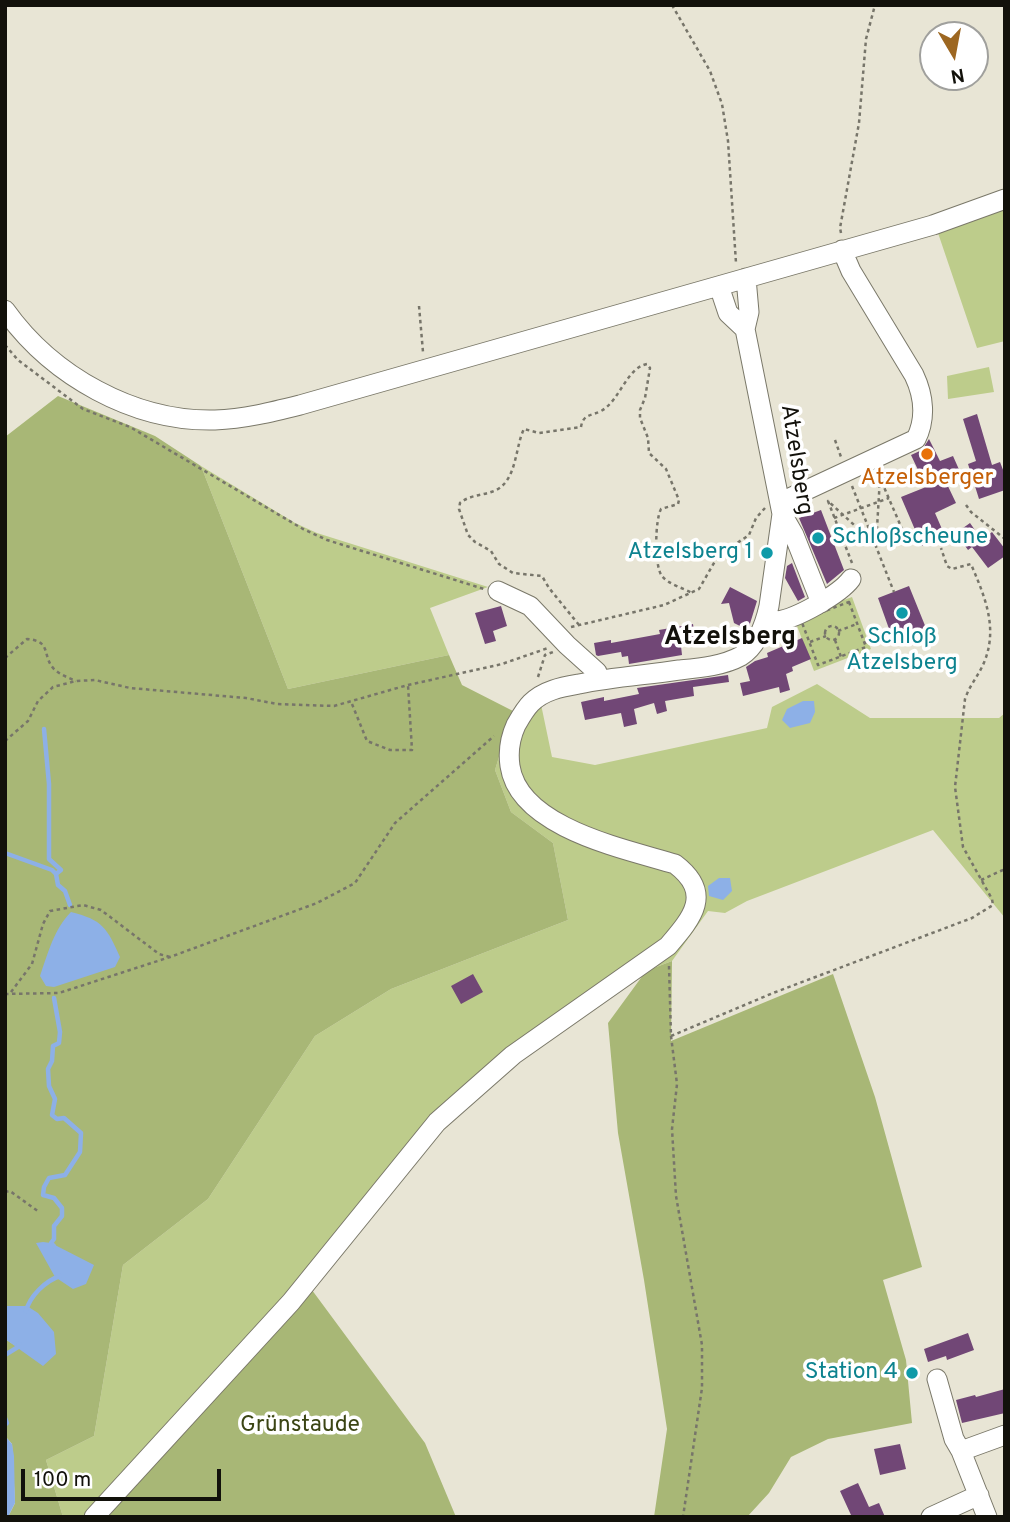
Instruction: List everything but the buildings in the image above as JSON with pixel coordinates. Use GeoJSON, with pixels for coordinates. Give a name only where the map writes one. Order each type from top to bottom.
{"type":"FeatureCollection","features":[{"type":"Feature","properties":{"kind":"street"},"geometry":{"type":"LineString","coordinates":[[5,310],[20,331],[50,360],[82,383],[117,400],[173,416],[213,420],[247,417],[300,405],[933,225],[1005,199]]}},
{"type":"Feature","properties":{"kind":"street"},"geometry":{"type":"LineString","coordinates":[[821,603],[782,508],[916,439],[922,426],[919,386],[850,271],[842,250]]}},
{"type":"Feature","properties":{"kind":"street","name":"Atzelsberg"},"geometry":{"type":"LineString","coordinates":[[668,946],[687,925],[696,903],[696,889],[689,875],[676,864],[565,827],[534,808],[523,797],[515,783],[510,767],[511,739],[521,716],[531,703],[553,689],[722,663],[741,656],[753,646],[766,618],[782,508],[746,329],[749,312],[742,279]]}},
{"type":"Feature","properties":{"kind":"street","name":"Atzelsberg"},"geometry":{"type":"LineString","coordinates":[[719,286],[728,313],[746,329]]}},
{"type":"Feature","properties":{"kind":"street"},"geometry":{"type":"LineString","coordinates":[[766,618],[776,621],[821,603],[846,586],[851,579]]}},
{"type":"Feature","properties":{"kind":"street"},"geometry":{"type":"LineString","coordinates":[[498,591],[530,606],[597,672],[598,680]]}},
{"type":"Feature","properties":{"kind":"street"},"geometry":{"type":"LineString","coordinates":[[94,1517],[291,1302],[437,1122],[513,1055],[668,946]]}},
{"type":"Feature","properties":{"kind":"street"},"geometry":{"type":"LineString","coordinates":[[937,1379],[954,1438],[987,1517]]}},
{"type":"Feature","properties":{"kind":"street"},"geometry":{"type":"LineString","coordinates":[[961,1451],[1005,1435]]}},
{"type":"Feature","properties":{"kind":"street"},"geometry":{"type":"LineString","coordinates":[[931,1517],[979,1495]]}},
{"type":"Feature","properties":{"kind":"path"},"geometry":{"type":"LineString","coordinates":[[672,5],[710,71],[722,104],[729,141],[742,279]]}},
{"type":"Feature","properties":{"kind":"path"},"geometry":{"type":"LineString","coordinates":[[842,250],[840,228],[859,123],[866,39],[875,5]]}},
{"type":"Feature","properties":{"kind":"path"},"geometry":{"type":"LineString","coordinates":[[419,306],[424,370]]}},
{"type":"Feature","properties":{"kind":"path"},"geometry":{"type":"LineString","coordinates":[[5,345],[18,360],[83,409],[130,427],[303,529],[327,540],[485,590],[498,591]]}},
{"type":"Feature","properties":{"kind":"path"},"geometry":{"type":"LineString","coordinates":[[579,625],[542,576],[513,573],[499,564],[491,551],[475,542],[468,534],[460,503],[468,497],[487,494],[504,484],[515,461],[524,429],[539,433],[580,427],[586,416],[610,405],[642,364],[648,364],[650,368],[640,410],[649,453],[666,469],[679,500],[678,504],[661,509],[658,514],[656,527],[659,568],[664,578],[692,593]]}},
{"type":"Feature","properties":{"kind":"path"},"geometry":{"type":"LineString","coordinates":[[835,440],[894,592]]}},
{"type":"Feature","properties":{"kind":"path"},"geometry":{"type":"LineString","coordinates":[[876,545],[880,478],[909,545]]}},
{"type":"Feature","properties":{"kind":"path"},"geometry":{"type":"LineString","coordinates":[[834,518],[889,498]]}},
{"type":"Feature","properties":{"kind":"path"},"geometry":{"type":"LineString","coordinates":[[850,557],[828,502],[876,545]]}},
{"type":"Feature","properties":{"kind":"path"},"geometry":{"type":"LineString","coordinates":[[966,505],[1005,539]]}},
{"type":"Feature","properties":{"kind":"path"},"geometry":{"type":"LineString","coordinates":[[539,676],[545,655],[563,641],[567,628],[641,611],[679,600],[692,593],[703,586],[718,556],[749,535],[756,518],[767,507],[782,508]]}},
{"type":"Feature","properties":{"kind":"path"},"geometry":{"type":"LineString","coordinates":[[671,1036],[772,993],[972,918],[993,905],[963,847],[954,787],[965,698],[986,658],[991,637],[990,612],[971,564],[953,569],[947,566],[941,548]]}},
{"type":"Feature","properties":{"kind":"path"},"geometry":{"type":"LineString","coordinates":[[849,602],[866,647],[818,665],[810,642],[801,620],[849,602]]}},
{"type":"Feature","properties":{"kind":"path"},"geometry":{"type":"LineString","coordinates":[[838,631],[858,624]]}},
{"type":"Feature","properties":{"kind":"path"},"geometry":{"type":"LineString","coordinates":[[835,639],[831,640],[826,636],[825,631],[834,626],[838,631]]}},
{"type":"Feature","properties":{"kind":"path"},"geometry":{"type":"LineString","coordinates":[[838,631],[835,639],[841,657]]}},
{"type":"Feature","properties":{"kind":"path"},"geometry":{"type":"LineString","coordinates":[[865,643],[890,633]]}},
{"type":"Feature","properties":{"kind":"path"},"geometry":{"type":"LineString","coordinates":[[810,642],[826,636]]}},
{"type":"Feature","properties":{"kind":"path"},"geometry":{"type":"LineString","coordinates":[[5,658],[27,639],[37,639],[44,645],[54,669],[76,681]]}},
{"type":"Feature","properties":{"kind":"path"},"geometry":{"type":"LineString","coordinates":[[5,741],[28,721],[38,701],[53,687],[76,681],[95,680],[130,688],[246,698],[277,704],[334,706],[408,685],[502,664],[563,641]]}},
{"type":"Feature","properties":{"kind":"path"},"geometry":{"type":"LineString","coordinates":[[351,703],[367,741],[390,750],[412,750],[408,685]]}},
{"type":"Feature","properties":{"kind":"path"},"geometry":{"type":"LineString","coordinates":[[5,994],[59,993],[170,957],[317,903],[355,883],[395,824],[496,734]]}},
{"type":"Feature","properties":{"kind":"path"},"geometry":{"type":"LineString","coordinates":[[981,880],[1005,869]]}},
{"type":"Feature","properties":{"kind":"path"},"geometry":{"type":"LineString","coordinates":[[11,993],[32,964],[43,924],[50,911],[83,905],[101,910],[159,954],[170,957]]}},
{"type":"Feature","properties":{"kind":"path"},"geometry":{"type":"LineString","coordinates":[[668,946],[671,1036],[677,1084],[672,1129],[676,1196],[702,1345],[702,1388],[683,1517]]}},
{"type":"Feature","properties":{"kind":"path"},"geometry":{"type":"LineString","coordinates":[[5,1192],[10,1191],[39,1212]]}},
{"type":"Feature","properties":{"kind":"green space"},"geometry":{"type":"Polygon","coordinates":[[[1005,206],[1005,341],[977,348],[938,233],[1005,206]]]}},
{"type":"Feature","properties":{"kind":"green space"},"geometry":{"type":"Polygon","coordinates":[[[989,367],[994,392],[948,399],[947,376],[989,367]]]}},
{"type":"Feature","properties":{"kind":"green space"},"geometry":{"type":"Polygon","coordinates":[[[58,396],[155,436],[201,466],[288,689],[449,655],[462,685],[513,711],[495,770],[511,812],[553,843],[568,920],[391,989],[315,1036],[208,1199],[123,1265],[94,1436],[46,1460],[63,1517],[8,1517],[15,1503],[12,1444],[5,1436],[5,1339],[18,1347],[27,1306],[5,1306],[5,437],[58,396]]]}},
{"type":"Feature","properties":{"kind":"green space"},"geometry":{"type":"Polygon","coordinates":[[[201,466],[295,523],[317,533],[488,587],[430,608],[449,655],[288,689],[201,466]]]}},
{"type":"Feature","properties":{"kind":"green space"},"geometry":{"type":"Polygon","coordinates":[[[852,597],[871,649],[814,671],[794,618],[852,597]]]}},
{"type":"Feature","properties":{"kind":"green space"},"geometry":{"type":"Polygon","coordinates":[[[817,684],[870,718],[999,718],[1005,713],[1005,918],[933,830],[747,901],[725,913],[708,911],[672,961],[646,971],[513,1054],[437,1122],[309,1286],[83,1517],[63,1517],[46,1460],[94,1436],[123,1265],[208,1199],[315,1036],[391,989],[568,920],[553,843],[511,812],[495,770],[513,711],[538,690],[552,757],[595,765],[767,728],[772,707],[817,684]]]}},
{"type":"Feature","properties":{"kind":"green space"},"geometry":{"type":"Polygon","coordinates":[[[672,961],[671,1041],[833,974],[875,1097],[922,1267],[883,1280],[906,1360],[912,1423],[828,1439],[791,1457],[769,1493],[747,1517],[654,1517],[667,1429],[618,1133],[608,1023],[646,971],[672,961]]]}},
{"type":"Feature","properties":{"kind":"green space","name":"Grünstaude"},"geometry":{"type":"Polygon","coordinates":[[[309,1286],[425,1443],[456,1517],[83,1517],[309,1286]]]}},
{"type":"Feature","properties":{"kind":"water"},"geometry":{"type":"Polygon","coordinates":[[[803,701],[814,701],[815,712],[810,723],[790,728],[782,720],[787,709],[803,701]]]}},
{"type":"Feature","properties":{"kind":"water"},"geometry":{"type":"Polygon","coordinates":[[[719,878],[730,878],[732,891],[723,900],[709,896],[708,886],[719,878]]]}},
{"type":"Feature","properties":{"kind":"water"},"geometry":{"type":"Polygon","coordinates":[[[71,912],[90,918],[103,927],[120,957],[115,967],[54,987],[46,986],[40,976],[56,934],[71,912]]]}},
{"type":"Feature","properties":{"kind":"water"},"geometry":{"type":"Polygon","coordinates":[[[36,1243],[51,1243],[94,1265],[86,1284],[73,1289],[55,1277],[36,1243]]]}},
{"type":"Feature","properties":{"kind":"water"},"geometry":{"type":"Polygon","coordinates":[[[5,1306],[27,1306],[38,1313],[54,1332],[56,1354],[43,1366],[5,1339],[5,1306]]]}},
{"type":"Feature","properties":{"kind":"water"},"geometry":{"type":"Polygon","coordinates":[[[5,1436],[12,1444],[14,1456],[15,1503],[8,1517],[5,1517],[5,1436]]]}},
{"type":"Feature","properties":{"kind":"waterway"},"geometry":{"type":"LineString","coordinates":[[44,729],[49,784],[49,859],[61,870],[56,874]]}},
{"type":"Feature","properties":{"kind":"waterway"},"geometry":{"type":"LineString","coordinates":[[5,853],[52,870],[70,905]]}},
{"type":"Feature","properties":{"kind":"waterway"},"geometry":{"type":"LineString","coordinates":[[54,998],[60,1032],[59,1043],[53,1046],[52,1061],[48,1069],[49,1086],[55,1099],[52,1115],[57,1119],[64,1118],[81,1133],[80,1152],[65,1175],[49,1178],[44,1187],[43,1195],[54,1198],[62,1208],[62,1216],[54,1226],[54,1239],[51,1243],[54,1246]]}},
{"type":"Feature","properties":{"kind":"waterway"},"geometry":{"type":"LineString","coordinates":[[26,1311],[39,1290],[60,1276]]}},
{"type":"Feature","properties":{"kind":"waterway"},"geometry":{"type":"LineString","coordinates":[[5,1355],[19,1344]]}},
{"type":"Feature","properties":{"kind":"waterway"},"geometry":{"type":"LineString","coordinates":[[5,1418],[5,1425]]}},
{"type":"Feature","properties":{"kind":"place","name":"Atzelsberger"},"geometry":{"type":"Point","coordinates":[927,454]}},
{"type":"Feature","properties":{"kind":"place","name":"Schloßscheune"},"geometry":{"type":"Point","coordinates":[818,538]}},
{"type":"Feature","properties":{"kind":"place","name":"Atzelsberg 1"},"geometry":{"type":"Point","coordinates":[767,553]}},
{"type":"Feature","properties":{"kind":"place","name":"Schloß Atzelsberg"},"geometry":{"type":"Point","coordinates":[902,613]}},
{"type":"Feature","properties":{"kind":"place","name":"Station 4"},"geometry":{"type":"Point","coordinates":[912,1373]}},
{"type":"Feature","properties":{"kind":"district","name":"Atzelsberg"},"geometry":{"type":"Point","coordinates":[730,639]}}]}
